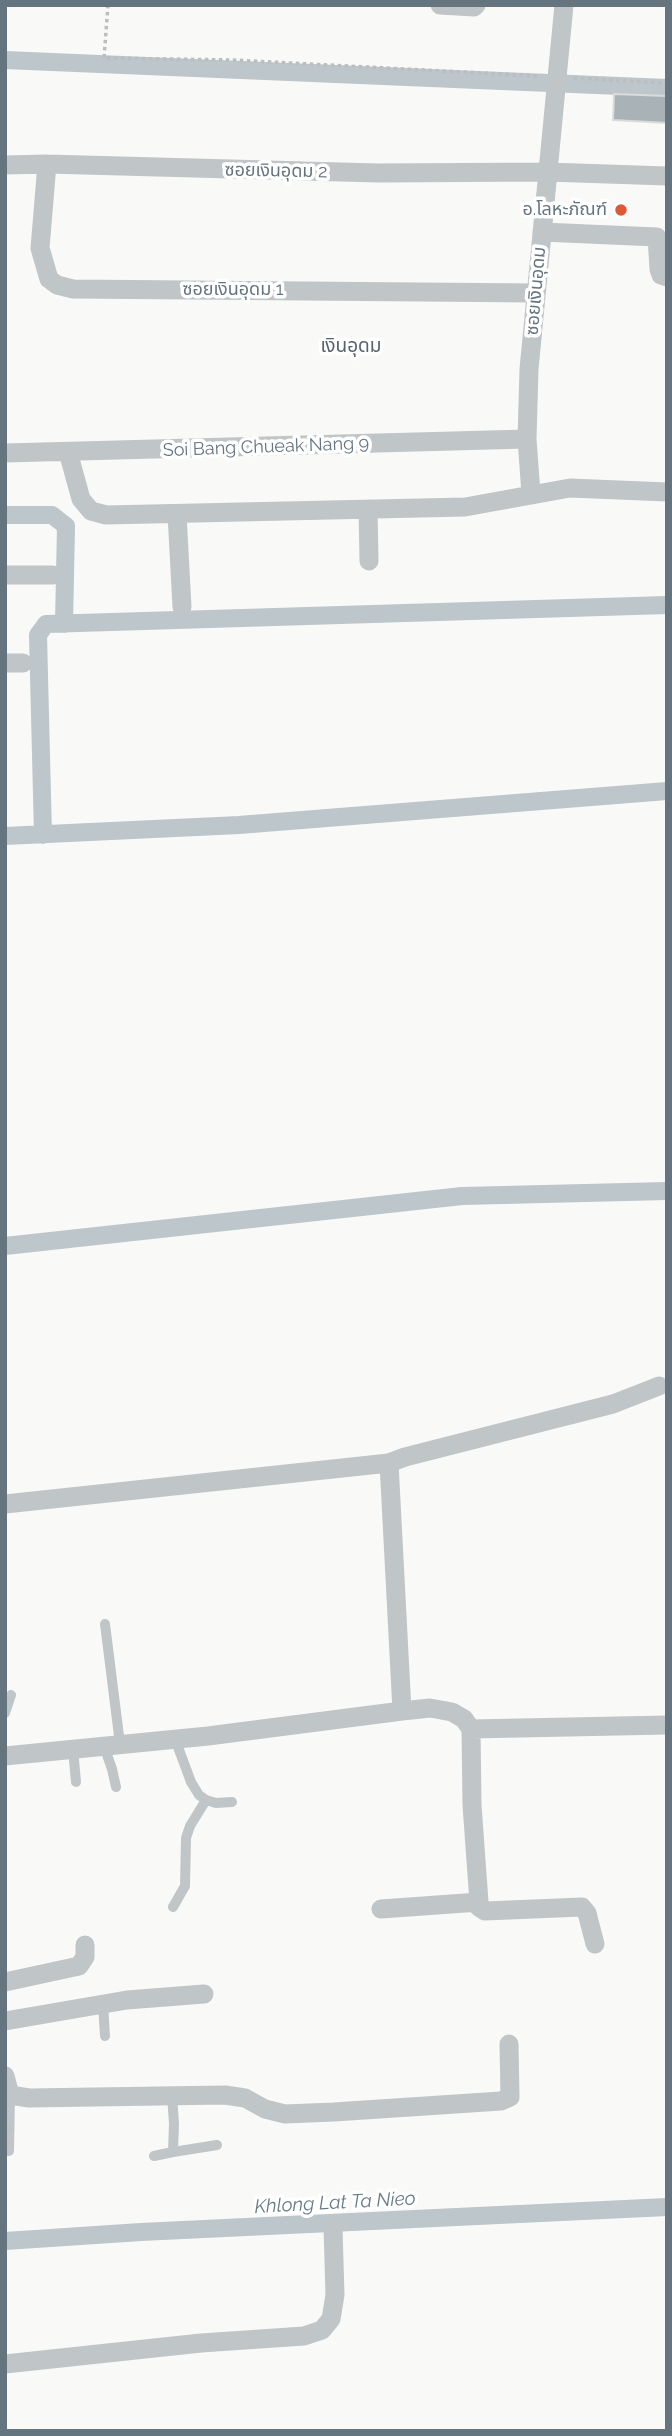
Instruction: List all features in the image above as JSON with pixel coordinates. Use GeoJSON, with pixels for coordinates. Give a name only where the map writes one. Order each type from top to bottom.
{"type":"FeatureCollection","features":[{"type":"Feature","properties":{"kind":"street"},"geometry":{"type":"LineString","coordinates":[[440,5],[476,5]]}},
{"type":"Feature","properties":{"kind":"street","name":"ซอยเงินอุดม"},"geometry":{"type":"LineString","coordinates":[[531,494],[527,439],[529,369],[564,5]]}},
{"type":"Feature","properties":{"kind":"street","name":"ซอยเงินอุดม 1"},"geometry":{"type":"LineString","coordinates":[[47,164],[40,248],[49,279],[57,285],[73,289],[536,292]]}},
{"type":"Feature","properties":{"kind":"street","name":"ซอยเงินอุดม 2"},"geometry":{"type":"LineString","coordinates":[[5,165],[667,176]]}},
{"type":"Feature","properties":{"kind":"street"},"geometry":{"type":"LineString","coordinates":[[541,232],[657,237],[659,270],[661,275],[667,277]]}},
{"type":"Feature","properties":{"kind":"street","name":"Soi Bang Chueak Nang 9"},"geometry":{"type":"LineString","coordinates":[[5,453],[527,439]]}},
{"type":"Feature","properties":{"kind":"street"},"geometry":{"type":"LineString","coordinates":[[68,452],[81,499],[91,511],[106,516],[465,507],[531,494],[586,488],[667,492]]}},
{"type":"Feature","properties":{"kind":"street"},"geometry":{"type":"LineString","coordinates":[[368,509],[369,561]]}},
{"type":"Feature","properties":{"kind":"street"},"geometry":{"type":"LineString","coordinates":[[177,514],[182,607]]}},
{"type":"Feature","properties":{"kind":"street"},"geometry":{"type":"LineString","coordinates":[[5,575],[53,575]]}},
{"type":"Feature","properties":{"kind":"street"},"geometry":{"type":"LineString","coordinates":[[5,1504],[389,1463],[614,1404],[659,1386]]}},
{"type":"Feature","properties":{"kind":"street"},"geometry":{"type":"LineString","coordinates":[[389,1463],[402,1711]]}},
{"type":"Feature","properties":{"kind":"street"},"geometry":{"type":"LineString","coordinates":[[5,1756],[176,1739],[402,1711],[430,1709],[452,1712],[464,1719],[471,1729],[472,1805],[479,1907],[485,1911],[582,1907],[587,1913],[595,1944]]}},
{"type":"Feature","properties":{"kind":"street"},"geometry":{"type":"LineString","coordinates":[[471,1729],[667,1725]]}},
{"type":"Feature","properties":{"kind":"street"},"geometry":{"type":"LineString","coordinates":[[381,1909],[479,1902]]}},
{"type":"Feature","properties":{"kind":"street"},"geometry":{"type":"LineString","coordinates":[[5,1983],[79,1966],[85,1957],[85,1945]]}},
{"type":"Feature","properties":{"kind":"street"},"geometry":{"type":"LineString","coordinates":[[5,2021],[149,1997],[204,1994]]}},
{"type":"Feature","properties":{"kind":"street"},"geometry":{"type":"LineString","coordinates":[[7,2086],[29,2098],[225,2095],[245,2098],[265,2109],[285,2114],[500,2101],[510,2097],[509,2044]]}},
{"type":"Feature","properties":{"kind":"street"},"geometry":{"type":"LineString","coordinates":[[5,2364],[201,2343],[304,2336],[322,2330],[331,2319],[335,2294],[333,2228]]}},
{"type":"Feature","properties":{"kind":"lane"},"geometry":{"type":"LineString","coordinates":[[105,1624],[116,1787]]}},
{"type":"Feature","properties":{"kind":"lane"},"geometry":{"type":"LineString","coordinates":[[5,1713],[11,1695]]}},
{"type":"Feature","properties":{"kind":"lane"},"geometry":{"type":"LineString","coordinates":[[176,1739],[191,1782],[199,1795],[216,1803],[232,1802]]}},
{"type":"Feature","properties":{"kind":"lane"},"geometry":{"type":"LineString","coordinates":[[73,1749],[76,1782]]}},
{"type":"Feature","properties":{"kind":"lane"},"geometry":{"type":"LineString","coordinates":[[173,1907],[185,1886],[186,1838],[206,1800]]}},
{"type":"Feature","properties":{"kind":"lane"},"geometry":{"type":"LineString","coordinates":[[103,2004],[106,2036]]}},
{"type":"Feature","properties":{"kind":"lane"},"geometry":{"type":"LineString","coordinates":[[7,2086],[9,2151]]}},
{"type":"Feature","properties":{"kind":"lane"},"geometry":{"type":"LineString","coordinates":[[172,2095],[173,2152]]}},
{"type":"Feature","properties":{"kind":"lane"},"geometry":{"type":"LineString","coordinates":[[154,2157],[217,2145]]}},
{"type":"Feature","properties":{"kind":"path"},"geometry":{"type":"LineString","coordinates":[[108,5],[104,58],[233,60],[667,83]]}},
{"type":"Feature","properties":{"kind":"building"},"geometry":{"type":"Polygon","coordinates":[[[614,94],[667,96],[667,123],[613,120],[614,94]]]}},
{"type":"Feature","properties":{"kind":"waterway"},"geometry":{"type":"LineString","coordinates":[[5,60],[667,88]]}},
{"type":"Feature","properties":{"kind":"waterway"},"geometry":{"type":"LineString","coordinates":[[5,515],[52,515],[66,526],[64,624]]}},
{"type":"Feature","properties":{"kind":"waterway"},"geometry":{"type":"LineString","coordinates":[[43,835],[38,635],[46,624],[667,605]]}},
{"type":"Feature","properties":{"kind":"waterway"},"geometry":{"type":"LineString","coordinates":[[5,836],[239,825],[667,791]]}},
{"type":"Feature","properties":{"kind":"waterway"},"geometry":{"type":"LineString","coordinates":[[5,1246],[462,1196],[667,1191]]}},
{"type":"Feature","properties":{"kind":"waterway","name":"Khlong Lat Ta Nieo"},"geometry":{"type":"LineString","coordinates":[[5,2241],[667,2207]]}},
{"type":"Feature","properties":{"kind":"place","name":"อ.โลหะภัณฑ์"},"geometry":{"type":"Point","coordinates":[621,210]}},
{"type":"Feature","properties":{"kind":"district","name":"เงินอุดม"},"geometry":{"type":"Point","coordinates":[351,346]}}]}
